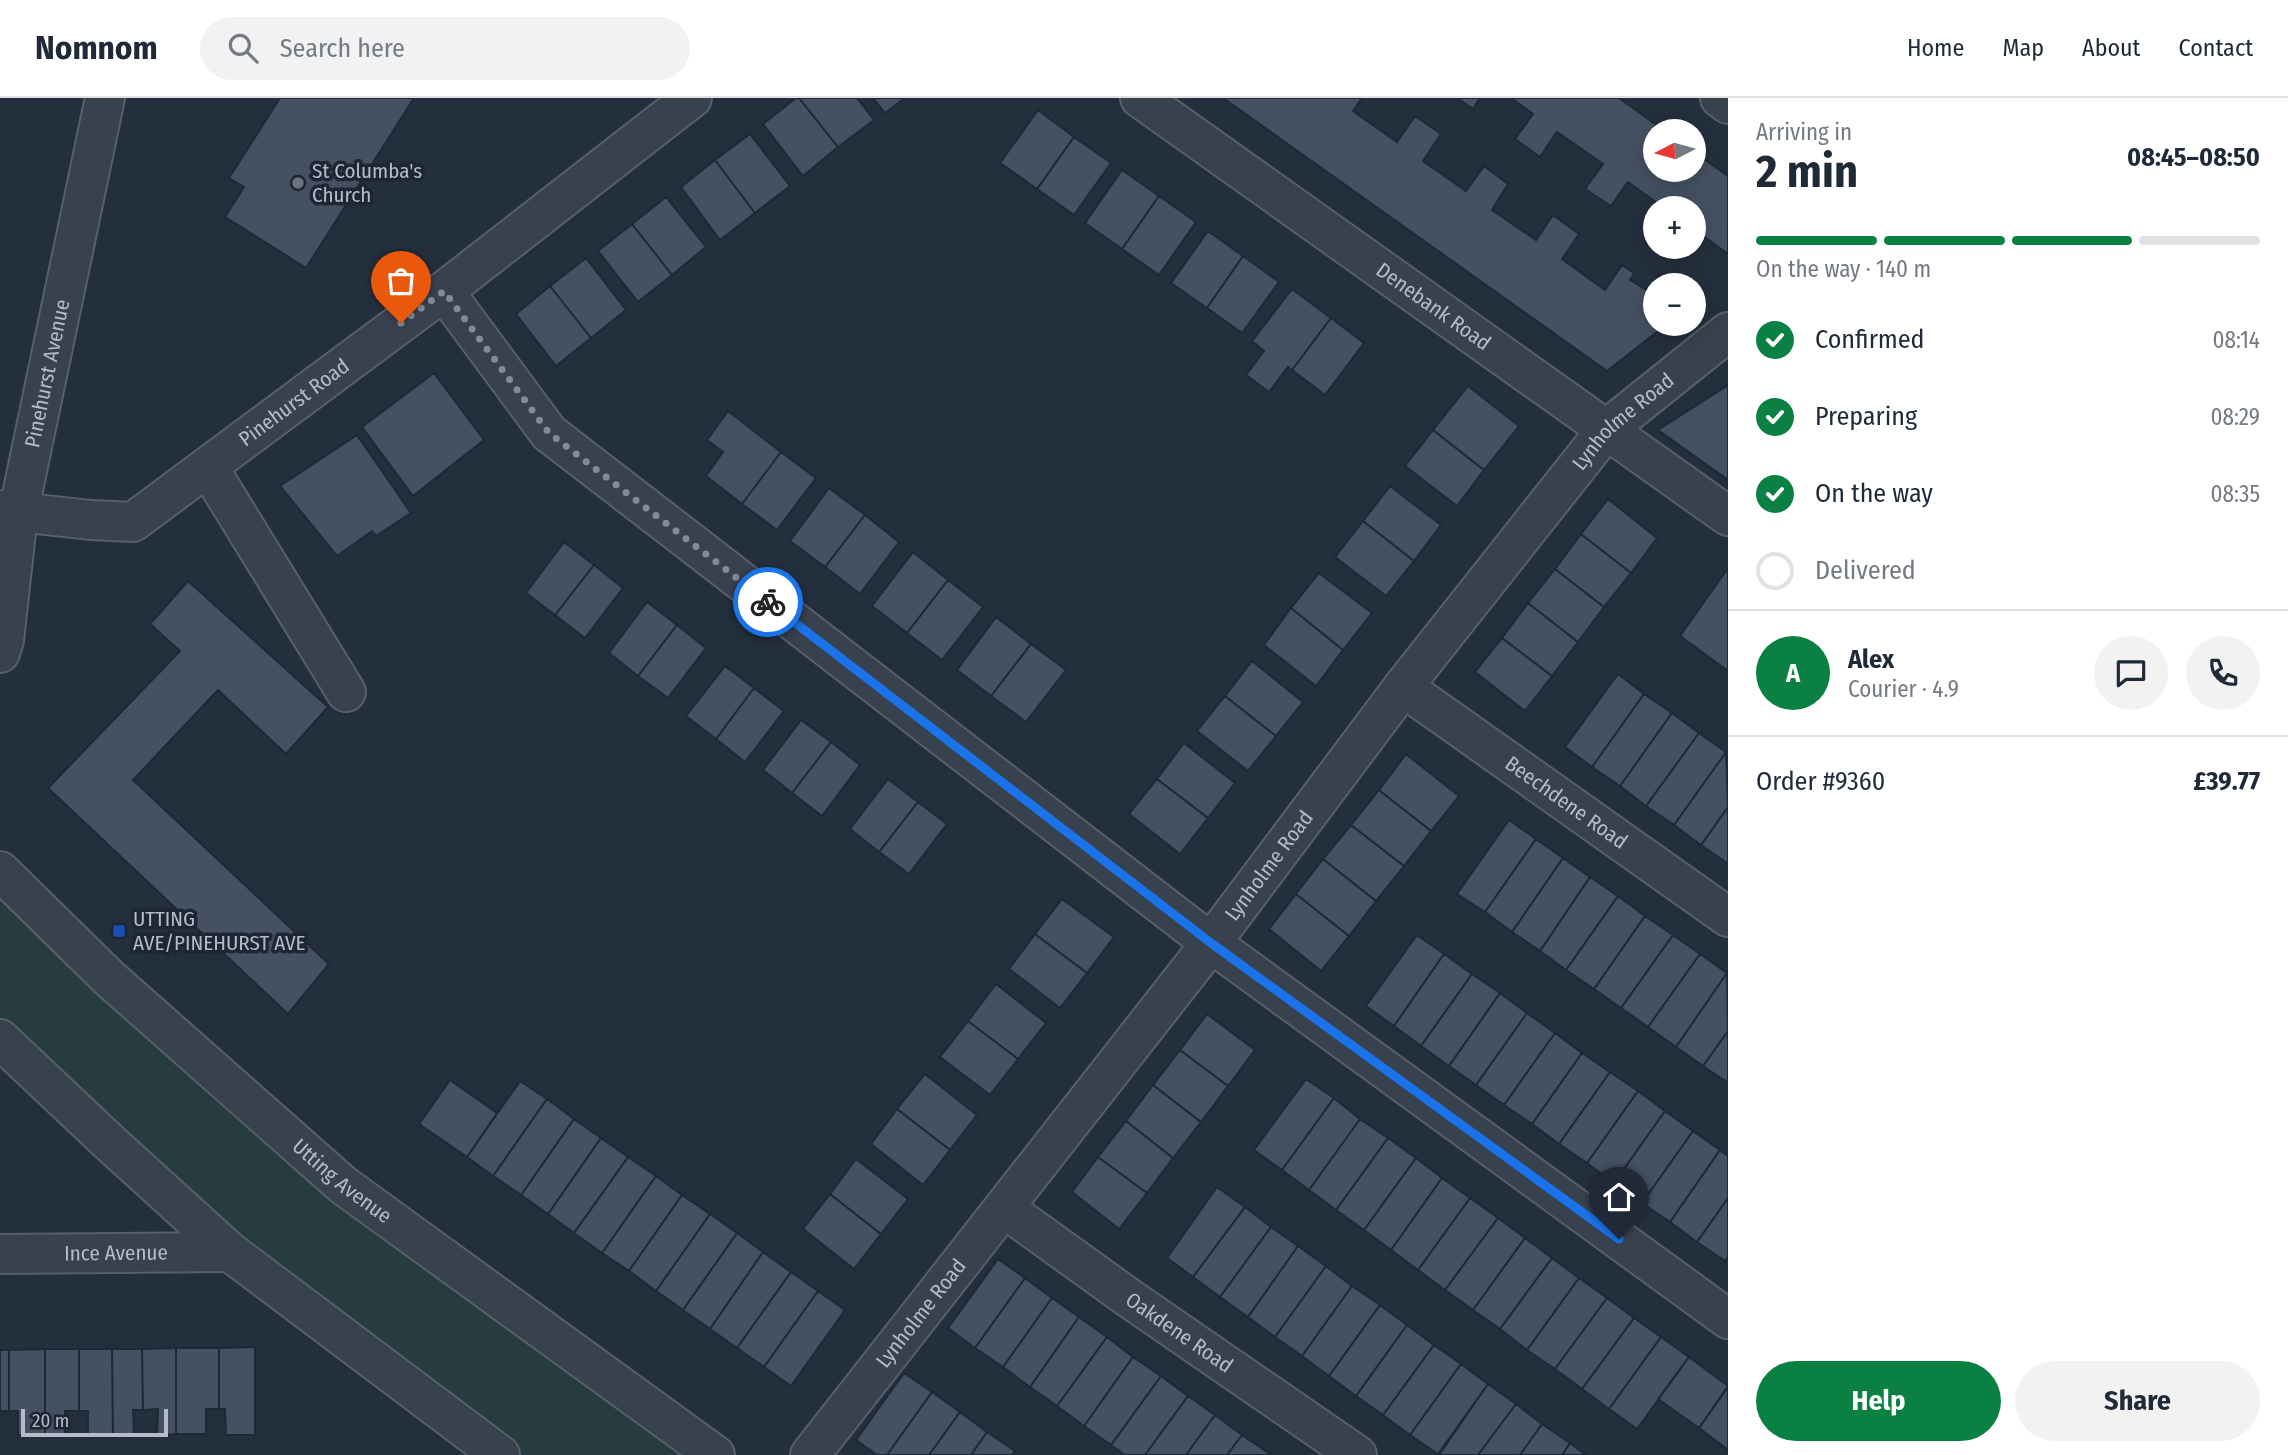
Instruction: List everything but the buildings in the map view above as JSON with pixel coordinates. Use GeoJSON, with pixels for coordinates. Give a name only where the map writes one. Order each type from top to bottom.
{"type":"FeatureCollection","features":[{"type":"Feature","properties":{"kind":"street","name":"Pinehurst Avenue"},"geometry":{"type":"LineString","coordinates":[[0,653],[4,640],[9,512],[105,98]]}},
{"type":"Feature","properties":{"kind":"street","name":"Pinehurst Road"},"geometry":{"type":"LineString","coordinates":[[9,512],[133,522],[444,291],[692,98]]}},
{"type":"Feature","properties":{"kind":"street","name":"Denebank Road"},"geometry":{"type":"LineString","coordinates":[[1140,98],[1728,516]]}},
{"type":"Feature","properties":{"kind":"street"},"geometry":{"type":"LineString","coordinates":[[1720,98],[1728,104]]}},
{"type":"Feature","properties":{"kind":"street"},"geometry":{"type":"LineString","coordinates":[[444,291],[549,433],[1211,943],[1728,1319]]}},
{"type":"Feature","properties":{"kind":"street","name":"Lynholme Road"},"geometry":{"type":"LineString","coordinates":[[810,1455],[1211,943],[1403,687],[1608,429],[1728,332]]}},
{"type":"Feature","properties":{"kind":"street"},"geometry":{"type":"LineString","coordinates":[[208,467],[346,692]]}},
{"type":"Feature","properties":{"kind":"street","name":"Beechdene Road"},"geometry":{"type":"LineString","coordinates":[[1403,687],[1728,917]]}},
{"type":"Feature","properties":{"kind":"street","name":"Utting Avenue"},"geometry":{"type":"LineString","coordinates":[[0,871],[109,978],[343,1185],[715,1455]]}},
{"type":"Feature","properties":{"kind":"street"},"geometry":{"type":"LineString","coordinates":[[0,1039],[230,1252],[500,1455]]}},
{"type":"Feature","properties":{"kind":"street","name":"Oakdene Road"},"geometry":{"type":"LineString","coordinates":[[1004,1208],[1357,1455]]}},
{"type":"Feature","properties":{"kind":"street","name":"Ince Avenue"},"geometry":{"type":"LineString","coordinates":[[0,1254],[230,1252]]}},
{"type":"Feature","properties":{"kind":"green space"},"geometry":{"type":"Polygon","coordinates":[[[0,871],[109,978],[715,1455],[500,1455],[0,1039],[0,871]]]}},
{"type":"Feature","properties":{"kind":"way so far"},"geometry":{"type":"LineString","coordinates":[[401,323],[444,291],[549,433],[768,602]]}},
{"type":"Feature","properties":{"kind":"place","name":"St Columba's Church"},"geometry":{"type":"Point","coordinates":[298,183]}},
{"type":"Feature","properties":{"kind":"place","name":"UTTING AVE/PINEHURST AVE"},"geometry":{"type":"Point","coordinates":[119,931]}},
{"type":"Feature","properties":{"kind":"route"},"geometry":{"type":"LineString","coordinates":[[768,602],[1211,943],[1619,1239]]}}]}
